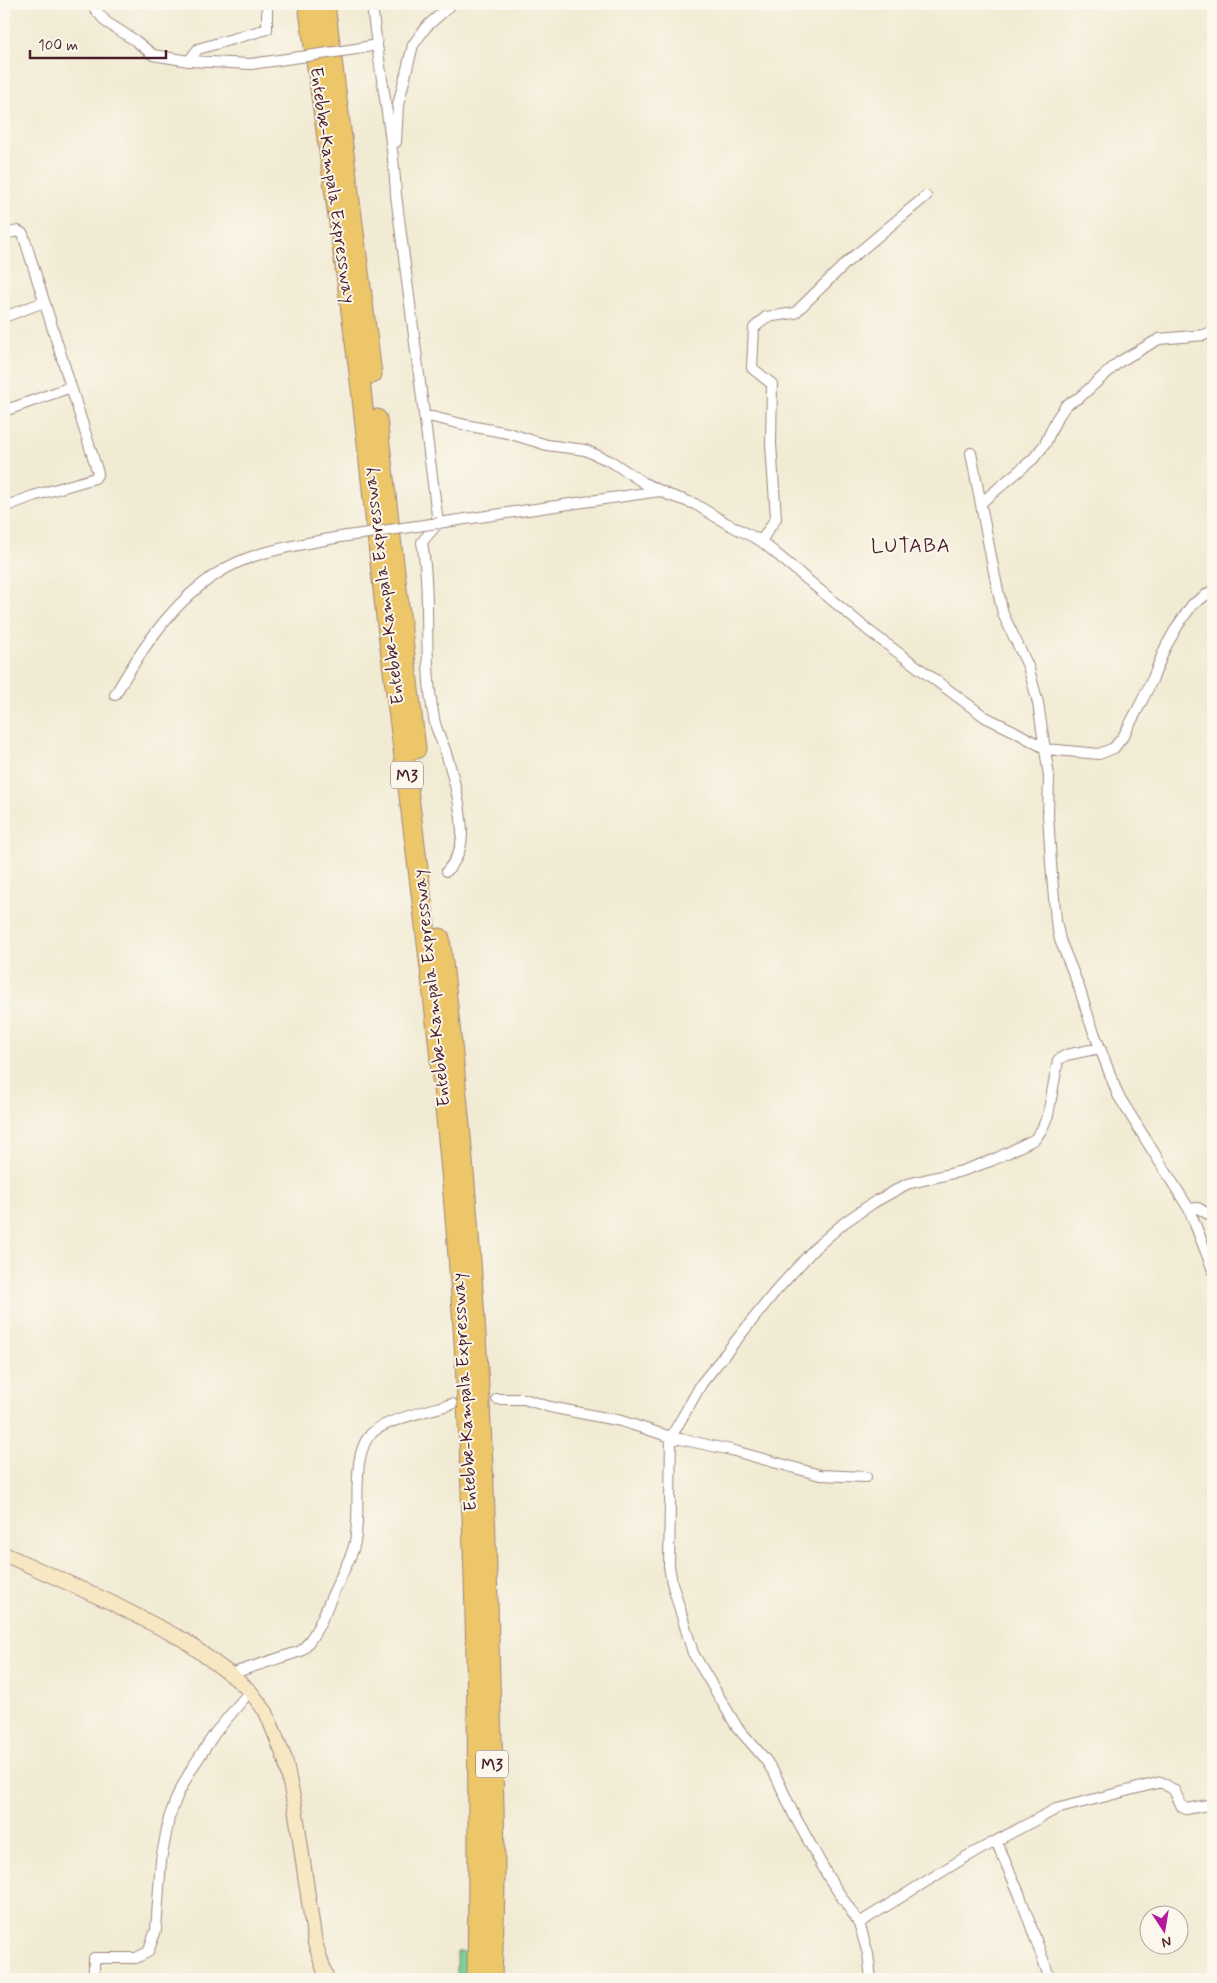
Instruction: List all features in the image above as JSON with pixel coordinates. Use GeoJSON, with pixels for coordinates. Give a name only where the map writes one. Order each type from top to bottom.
{"type":"FeatureCollection","features":[{"type":"Feature","properties":{"kind":"highway","name":"Entebbe-Kampala Expressway"},"geometry":{"type":"LineString","coordinates":[[308,4],[361,388],[377,542],[429,954],[452,1198],[465,1360],[472,1550],[478,1798],[477,1979]]}},
{"type":"Feature","properties":{"kind":"highway","name":"Entebbe-Kampala Expressway"},"geometry":{"type":"LineString","coordinates":[[325,4],[460,1112],[470,1232],[487,1550],[495,1874],[492,1979]]}},
{"type":"Feature","properties":{"kind":"main road"},"geometry":{"type":"LineString","coordinates":[[4,1554],[155,1624],[184,1640],[250,1691],[266,1712],[285,1759],[295,1807],[315,1943],[327,1979]]}},
{"type":"Feature","properties":{"kind":"street"},"geometry":{"type":"LineString","coordinates":[[92,4],[106,22],[153,55],[189,61],[251,64],[376,45]]}},
{"type":"Feature","properties":{"kind":"street"},"geometry":{"type":"LineString","coordinates":[[189,61],[198,49],[268,29],[267,4]]}},
{"type":"Feature","properties":{"kind":"street"},"geometry":{"type":"LineString","coordinates":[[372,4],[376,45],[394,164],[396,195],[438,523],[422,542],[426,565],[428,675],[434,719],[455,784],[462,825],[460,848],[447,871]]}},
{"type":"Feature","properties":{"kind":"street"},"geometry":{"type":"LineString","coordinates":[[394,164],[398,105],[414,45],[426,26],[452,4]]}},
{"type":"Feature","properties":{"kind":"street"},"geometry":{"type":"LineString","coordinates":[[761,540],[776,518],[771,444],[772,384],[752,368],[754,328],[766,317],[795,314],[847,262],[926,196]]}},
{"type":"Feature","properties":{"kind":"street"},"geometry":{"type":"LineString","coordinates":[[4,234],[18,231],[23,234],[98,473],[96,478],[33,496],[4,507]]}},
{"type":"Feature","properties":{"kind":"street"},"geometry":{"type":"LineString","coordinates":[[4,317],[44,302]]}},
{"type":"Feature","properties":{"kind":"street"},"geometry":{"type":"LineString","coordinates":[[982,502],[1033,459],[1045,444],[1056,420],[1066,405],[1080,397],[1119,362],[1159,339],[1204,335],[1213,331]]}},
{"type":"Feature","properties":{"kind":"street"},"geometry":{"type":"LineString","coordinates":[[4,410],[71,387]]}},
{"type":"Feature","properties":{"kind":"street"},"geometry":{"type":"LineString","coordinates":[[424,415],[508,433],[547,444],[585,450],[599,455],[660,491],[695,504],[726,524],[761,540],[868,631],[985,717],[1046,750],[1099,754],[1114,748],[1124,735],[1141,703],[1165,648],[1178,625],[1192,605],[1213,590]]}},
{"type":"Feature","properties":{"kind":"street"},"geometry":{"type":"LineString","coordinates":[[971,452],[1003,614],[1028,666],[1038,704],[1049,776],[1050,856],[1056,921],[1060,940],[1118,1095],[1189,1209],[1213,1270]]}},
{"type":"Feature","properties":{"kind":"street"},"geometry":{"type":"LineString","coordinates":[[115,695],[130,669],[178,605],[204,582],[223,569],[251,557],[340,537],[660,491]]}},
{"type":"Feature","properties":{"kind":"street"},"geometry":{"type":"LineString","coordinates":[[871,1979],[866,1948],[858,1923],[824,1871],[773,1770],[766,1759],[737,1727],[693,1653],[672,1583],[669,1566],[671,1437],[702,1383],[774,1293],[815,1248],[845,1222],[873,1203],[907,1184],[962,1171],[994,1160],[1035,1139],[1042,1129],[1048,1114],[1058,1060],[1066,1055],[1100,1048]]}},
{"type":"Feature","properties":{"kind":"street"},"geometry":{"type":"LineString","coordinates":[[1189,1209],[1198,1208],[1213,1217]]}},
{"type":"Feature","properties":{"kind":"street"},"geometry":{"type":"LineString","coordinates":[[497,1399],[524,1399],[550,1407],[621,1421],[671,1437],[730,1450],[820,1475],[866,1477]]}},
{"type":"Feature","properties":{"kind":"street"},"geometry":{"type":"LineString","coordinates":[[230,1674],[301,1651],[308,1644],[319,1625],[354,1546],[358,1523],[358,1462],[366,1441],[372,1432],[394,1422],[452,1404]]}},
{"type":"Feature","properties":{"kind":"street"},"geometry":{"type":"LineString","coordinates":[[94,1979],[94,1958],[136,1958],[148,1952],[156,1930],[161,1860],[169,1818],[178,1794],[215,1732],[250,1691]]}},
{"type":"Feature","properties":{"kind":"street"},"geometry":{"type":"LineString","coordinates":[[858,1923],[940,1872],[1056,1809],[1161,1782],[1174,1790],[1182,1807],[1186,1809],[1213,1804]]}},
{"type":"Feature","properties":{"kind":"street"},"geometry":{"type":"LineString","coordinates":[[996,1841],[1019,1893],[1050,1979]]}},
{"type":"Feature","properties":{"kind":"green space"},"geometry":{"type":"Polygon","coordinates":[[[457,1952],[468,1952],[468,1979],[457,1979],[457,1952]]]}},
{"type":"Feature","properties":{"kind":"district","name":"LUTABA"},"geometry":{"type":"Point","coordinates":[911,545]}}]}
